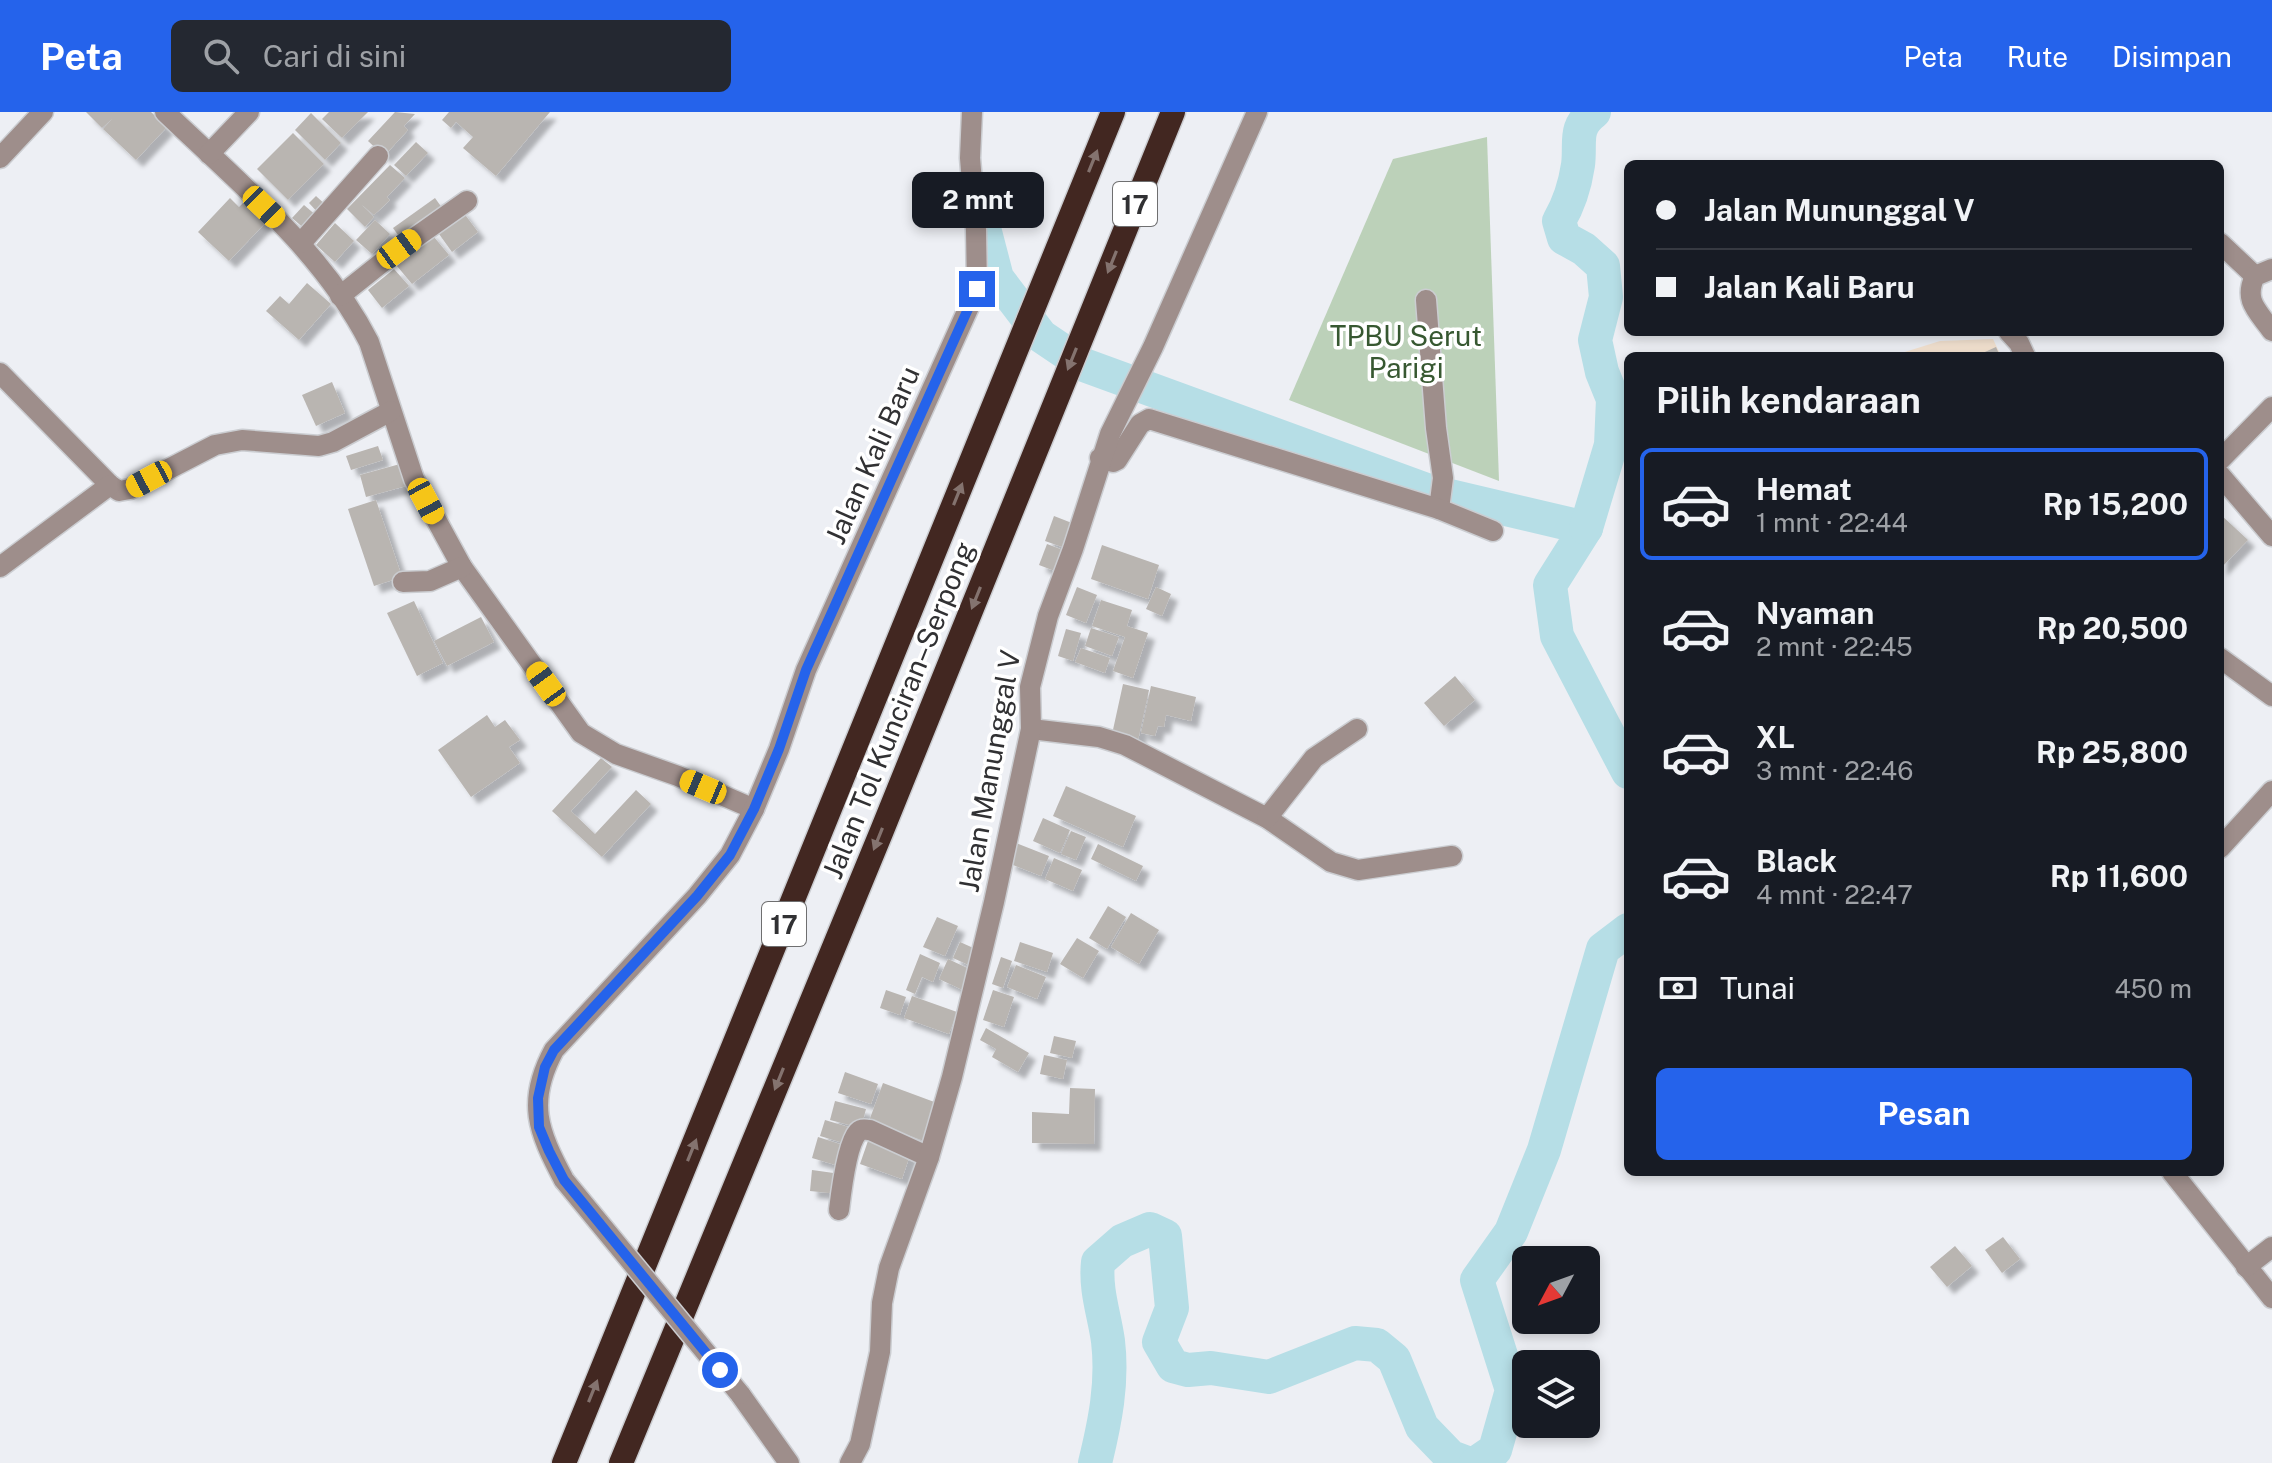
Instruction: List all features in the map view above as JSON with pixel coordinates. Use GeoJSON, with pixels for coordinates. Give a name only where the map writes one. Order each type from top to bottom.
{"type":"FeatureCollection","features":[{"type":"Feature","properties":{"kind":"highway","name":"Jalan Tol Kunciran–Serpong"},"geometry":{"type":"LineString","coordinates":[[564,1463],[1113,112]]}},
{"type":"Feature","properties":{"kind":"highway","name":"Jalan Tol Kunciran–Serpong"},"geometry":{"type":"LineString","coordinates":[[621,1463],[1173,112]]}},
{"type":"Feature","properties":{"kind":"street"},"geometry":{"type":"LineString","coordinates":[[0,158],[43,112]]}},
{"type":"Feature","properties":{"kind":"street"},"geometry":{"type":"LineString","coordinates":[[209,154],[249,112]]}},
{"type":"Feature","properties":{"kind":"street","name":"Jalan Kali Baru"},"geometry":{"type":"LineString","coordinates":[[789,1463],[740,1394],[564,1180],[539,1127],[538,1098],[545,1067],[554,1050],[697,896],[730,855],[754,809],[806,670],[977,289],[970,158],[972,112]]}},
{"type":"Feature","properties":{"kind":"street","name":"Jalan Manunggal V"},"geometry":{"type":"LineString","coordinates":[[850,1463],[860,1444],[880,1352],[882,1303],[889,1268],[929,1157],[991,916],[1031,729],[1030,687],[1048,616],[1073,549],[1100,458],[1257,112]]}},
{"type":"Feature","properties":{"kind":"street"},"geometry":{"type":"LineString","coordinates":[[172,114],[301,243],[340,296],[369,342],[414,479],[462,567],[581,733],[616,754],[678,776],[754,809]]}},
{"type":"Feature","properties":{"kind":"street"},"geometry":{"type":"LineString","coordinates":[[301,243],[378,156]]}},
{"type":"Feature","properties":{"kind":"street"},"geometry":{"type":"LineString","coordinates":[[340,296],[467,201]]}},
{"type":"Feature","properties":{"kind":"street"},"geometry":{"type":"LineString","coordinates":[[2224,246],[2264,273],[2249,288],[2249,297],[2272,331]]}},
{"type":"Feature","properties":{"kind":"street"},"geometry":{"type":"LineString","coordinates":[[1426,300],[1441,495]]}},
{"type":"Feature","properties":{"kind":"street"},"geometry":{"type":"LineString","coordinates":[[0,373],[119,491],[130,489],[215,445],[242,440],[319,446],[333,442],[391,411]]}},
{"type":"Feature","properties":{"kind":"street"},"geometry":{"type":"LineString","coordinates":[[2224,456],[2272,407]]}},
{"type":"Feature","properties":{"kind":"street"},"geometry":{"type":"LineString","coordinates":[[1100,458],[1113,462],[1117,460],[1140,424],[1149,419],[1441,495],[1493,531]]}},
{"type":"Feature","properties":{"kind":"street"},"geometry":{"type":"LineString","coordinates":[[2224,483],[2272,536]]}},
{"type":"Feature","properties":{"kind":"street"},"geometry":{"type":"LineString","coordinates":[[0,567],[110,485]]}},
{"type":"Feature","properties":{"kind":"street"},"geometry":{"type":"LineString","coordinates":[[403,582],[430,581],[462,567]]}},
{"type":"Feature","properties":{"kind":"street"},"geometry":{"type":"LineString","coordinates":[[2224,661],[2272,696]]}},
{"type":"Feature","properties":{"kind":"street"},"geometry":{"type":"LineString","coordinates":[[1031,729],[1099,737],[1125,745],[1267,818],[1331,862],[1345,868],[1358,870],[1452,856]]}},
{"type":"Feature","properties":{"kind":"street"},"geometry":{"type":"LineString","coordinates":[[1267,818],[1314,758],[1357,729]]}},
{"type":"Feature","properties":{"kind":"street"},"geometry":{"type":"LineString","coordinates":[[2227,827],[2272,791]]}},
{"type":"Feature","properties":{"kind":"street"},"geometry":{"type":"LineString","coordinates":[[839,1210],[847,1162],[857,1133],[862,1130],[870,1130],[929,1157]]}},
{"type":"Feature","properties":{"kind":"street"},"geometry":{"type":"LineString","coordinates":[[2175,1176],[2272,1298]]}},
{"type":"Feature","properties":{"kind":"street"},"geometry":{"type":"LineString","coordinates":[[2246,1267],[2272,1247]]}},
{"type":"Feature","properties":{"kind":"shaded area"},"geometry":{"type":"Polygon","coordinates":[[[1993,339],[1999,352],[1905,352],[1940,341],[1993,339]]]}},
{"type":"Feature","properties":{"kind":"green space","name":"TPBU Serut Parigi"},"geometry":{"type":"Polygon","coordinates":[[[1487,137],[1499,481],[1289,400],[1393,159],[1487,137]]]}},
{"type":"Feature","properties":{"kind":"building"},"geometry":{"type":"Polygon","coordinates":[[[86,112],[151,112],[167,127],[136,160],[103,129],[112,119],[102,128],[86,112]]]}},
{"type":"Feature","properties":{"kind":"building"},"geometry":{"type":"Polygon","coordinates":[[[329,112],[368,112],[342,138],[322,119],[329,112]]]}},
{"type":"Feature","properties":{"kind":"building"},"geometry":{"type":"Polygon","coordinates":[[[395,112],[415,114],[404,126],[408,130],[384,156],[368,141],[395,112]]]}},
{"type":"Feature","properties":{"kind":"building"},"geometry":{"type":"Polygon","coordinates":[[[449,112],[550,112],[496,176],[463,148],[473,137],[456,122],[451,128],[442,120],[449,112]]]}},
{"type":"Feature","properties":{"kind":"building"},"geometry":{"type":"Polygon","coordinates":[[[311,113],[341,143],[325,160],[295,130],[311,113]]]}},
{"type":"Feature","properties":{"kind":"building"},"geometry":{"type":"Polygon","coordinates":[[[293,133],[324,164],[288,200],[257,169],[293,133]]]}},
{"type":"Feature","properties":{"kind":"building"},"geometry":{"type":"Polygon","coordinates":[[[416,142],[428,153],[406,176],[394,165],[416,142]]]}},
{"type":"Feature","properties":{"kind":"building"},"geometry":{"type":"Polygon","coordinates":[[[390,165],[405,178],[387,197],[390,200],[374,215],[362,205],[374,217],[365,227],[347,209],[390,165]]]}},
{"type":"Feature","properties":{"kind":"building"},"geometry":{"type":"Polygon","coordinates":[[[316,196],[328,207],[320,215],[309,203],[316,196]]]}},
{"type":"Feature","properties":{"kind":"building"},"geometry":{"type":"Polygon","coordinates":[[[230,198],[239,207],[248,198],[269,219],[229,261],[198,232],[230,198]]]}},
{"type":"Feature","properties":{"kind":"building"},"geometry":{"type":"Polygon","coordinates":[[[435,198],[445,212],[403,242],[393,228],[435,198]]]}},
{"type":"Feature","properties":{"kind":"building"},"geometry":{"type":"Polygon","coordinates":[[[304,205],[318,217],[306,230],[292,218],[304,205]]]}},
{"type":"Feature","properties":{"kind":"building"},"geometry":{"type":"Polygon","coordinates":[[[460,208],[478,232],[452,252],[434,227],[460,208]]]}},
{"type":"Feature","properties":{"kind":"building"},"geometry":{"type":"Polygon","coordinates":[[[375,220],[390,234],[372,254],[356,240],[375,220]]]}},
{"type":"Feature","properties":{"kind":"building"},"geometry":{"type":"Polygon","coordinates":[[[335,223],[354,241],[335,262],[316,245],[335,223]]]}},
{"type":"Feature","properties":{"kind":"building"},"geometry":{"type":"Polygon","coordinates":[[[429,231],[449,255],[412,284],[397,266],[409,256],[405,251],[429,231]]]}},
{"type":"Feature","properties":{"kind":"building"},"geometry":{"type":"Polygon","coordinates":[[[394,269],[409,286],[382,308],[368,290],[394,269]]]}},
{"type":"Feature","properties":{"kind":"building"},"geometry":{"type":"Polygon","coordinates":[[[307,283],[331,304],[299,340],[266,311],[280,296],[289,304],[307,283]]]}},
{"type":"Feature","properties":{"kind":"building"},"geometry":{"type":"Polygon","coordinates":[[[332,382],[345,413],[316,426],[302,395],[332,382]]]}},
{"type":"Feature","properties":{"kind":"building"},"geometry":{"type":"Polygon","coordinates":[[[378,446],[383,460],[351,470],[346,456],[378,446]]]}},
{"type":"Feature","properties":{"kind":"building"},"geometry":{"type":"Polygon","coordinates":[[[400,464],[406,486],[366,497],[360,475],[400,464]]]}},
{"type":"Feature","properties":{"kind":"building"},"geometry":{"type":"Polygon","coordinates":[[[376,500],[402,577],[374,586],[348,509],[376,500]]]}},
{"type":"Feature","properties":{"kind":"building"},"geometry":{"type":"Polygon","coordinates":[[[1054,516],[1077,525],[1068,549],[1045,541],[1054,516]]]}},
{"type":"Feature","properties":{"kind":"building"},"geometry":{"type":"Polygon","coordinates":[[[2224,518],[2248,540],[2224,565],[2224,518]]]}},
{"type":"Feature","properties":{"kind":"building"},"geometry":{"type":"Polygon","coordinates":[[[1047,544],[1068,552],[1060,573],[1039,565],[1047,544]]]}},
{"type":"Feature","properties":{"kind":"building"},"geometry":{"type":"Polygon","coordinates":[[[1102,545],[1159,565],[1148,599],[1091,579],[1102,545]]]}},
{"type":"Feature","properties":{"kind":"building"},"geometry":{"type":"Polygon","coordinates":[[[1077,587],[1097,595],[1086,623],[1066,615],[1077,587]]]}},
{"type":"Feature","properties":{"kind":"building"},"geometry":{"type":"Polygon","coordinates":[[[1156,587],[1171,594],[1162,616],[1146,609],[1156,587]]]}},
{"type":"Feature","properties":{"kind":"building"},"geometry":{"type":"Polygon","coordinates":[[[1101,600],[1132,610],[1127,626],[1148,633],[1133,678],[1113,671],[1125,637],[1092,626],[1101,600]]]}},
{"type":"Feature","properties":{"kind":"building"},"geometry":{"type":"Polygon","coordinates":[[[414,601],[443,663],[417,676],[387,613],[414,601]]]}},
{"type":"Feature","properties":{"kind":"building"},"geometry":{"type":"Polygon","coordinates":[[[481,617],[494,642],[447,666],[434,641],[481,617]]]}},
{"type":"Feature","properties":{"kind":"building"},"geometry":{"type":"Polygon","coordinates":[[[1091,628],[1119,637],[1112,656],[1085,646],[1091,628]]]}},
{"type":"Feature","properties":{"kind":"building"},"geometry":{"type":"Polygon","coordinates":[[[1066,629],[1081,633],[1073,661],[1058,656],[1066,629]]]}},
{"type":"Feature","properties":{"kind":"building"},"geometry":{"type":"Polygon","coordinates":[[[1081,648],[1110,658],[1105,673],[1075,662],[1081,648]]]}},
{"type":"Feature","properties":{"kind":"building"},"geometry":{"type":"Polygon","coordinates":[[[1455,676],[1475,700],[1444,726],[1424,703],[1455,676]]]}},
{"type":"Feature","properties":{"kind":"building"},"geometry":{"type":"Polygon","coordinates":[[[1123,684],[1149,690],[1137,745],[1111,739],[1123,684]]]}},
{"type":"Feature","properties":{"kind":"building"},"geometry":{"type":"Polygon","coordinates":[[[1151,686],[1196,697],[1191,721],[1166,715],[1164,727],[1158,726],[1155,736],[1141,733],[1151,686]]]}},
{"type":"Feature","properties":{"kind":"building"},"geometry":{"type":"Polygon","coordinates":[[[487,715],[495,727],[505,720],[520,740],[509,747],[520,763],[471,797],[438,750],[487,715]]]}},
{"type":"Feature","properties":{"kind":"building"},"geometry":{"type":"Polygon","coordinates":[[[601,758],[612,767],[571,811],[595,834],[636,790],[651,804],[602,857],[552,811],[601,758]]]}},
{"type":"Feature","properties":{"kind":"building"},"geometry":{"type":"Polygon","coordinates":[[[1066,786],[1136,816],[1123,847],[1053,816],[1066,786]]]}},
{"type":"Feature","properties":{"kind":"building"},"geometry":{"type":"Polygon","coordinates":[[[1043,818],[1070,830],[1060,853],[1033,841],[1043,818]]]}},
{"type":"Feature","properties":{"kind":"building"},"geometry":{"type":"Polygon","coordinates":[[[1071,831],[1086,837],[1076,860],[1061,854],[1071,831]]]}},
{"type":"Feature","properties":{"kind":"building"},"geometry":{"type":"Polygon","coordinates":[[[1016,843],[1049,856],[1041,876],[1008,863],[1016,843]]]}},
{"type":"Feature","properties":{"kind":"building"},"geometry":{"type":"Polygon","coordinates":[[[1098,844],[1143,866],[1136,881],[1091,859],[1098,844]]]}},
{"type":"Feature","properties":{"kind":"building"},"geometry":{"type":"Polygon","coordinates":[[[1054,858],[1082,870],[1073,891],[1045,879],[1054,858]]]}},
{"type":"Feature","properties":{"kind":"building"},"geometry":{"type":"Polygon","coordinates":[[[1108,906],[1126,917],[1107,949],[1089,938],[1108,906]]]}},
{"type":"Feature","properties":{"kind":"building"},"geometry":{"type":"Polygon","coordinates":[[[1131,913],[1159,930],[1139,964],[1111,947],[1131,913]]]}},
{"type":"Feature","properties":{"kind":"building"},"geometry":{"type":"Polygon","coordinates":[[[937,917],[958,926],[945,956],[923,947],[937,917]]]}},
{"type":"Feature","properties":{"kind":"building"},"geometry":{"type":"Polygon","coordinates":[[[1077,938],[1099,951],[1083,978],[1060,964],[1077,938]]]}},
{"type":"Feature","properties":{"kind":"building"},"geometry":{"type":"Polygon","coordinates":[[[960,942],[980,951],[973,967],[953,958],[960,942]]]}},
{"type":"Feature","properties":{"kind":"building"},"geometry":{"type":"Polygon","coordinates":[[[1020,942],[1053,953],[1047,972],[1014,961],[1020,942]]]}},
{"type":"Feature","properties":{"kind":"building"},"geometry":{"type":"Polygon","coordinates":[[[920,954],[940,963],[933,982],[922,977],[915,994],[906,990],[920,954]]]}},
{"type":"Feature","properties":{"kind":"building"},"geometry":{"type":"Polygon","coordinates":[[[1001,957],[1012,961],[1003,988],[992,984],[1001,957]]]}},
{"type":"Feature","properties":{"kind":"building"},"geometry":{"type":"Polygon","coordinates":[[[948,959],[976,972],[967,992],[939,979],[948,959]]]}},
{"type":"Feature","properties":{"kind":"building"},"geometry":{"type":"Polygon","coordinates":[[[1016,965],[1046,977],[1037,999],[1007,987],[1016,965]]]}},
{"type":"Feature","properties":{"kind":"building"},"geometry":{"type":"Polygon","coordinates":[[[886,990],[906,997],[900,1015],[880,1008],[886,990]]]}},
{"type":"Feature","properties":{"kind":"building"},"geometry":{"type":"Polygon","coordinates":[[[993,990],[1014,997],[1004,1027],[983,1020],[993,990]]]}},
{"type":"Feature","properties":{"kind":"building"},"geometry":{"type":"Polygon","coordinates":[[[912,996],[957,1012],[949,1034],[904,1018],[912,996]]]}},
{"type":"Feature","properties":{"kind":"building"},"geometry":{"type":"Polygon","coordinates":[[[986,1028],[1029,1053],[1018,1072],[992,1057],[996,1049],[980,1040],[986,1028]]]}},
{"type":"Feature","properties":{"kind":"building"},"geometry":{"type":"Polygon","coordinates":[[[1054,1036],[1076,1041],[1072,1058],[1050,1053],[1054,1036]]]}},
{"type":"Feature","properties":{"kind":"building"},"geometry":{"type":"Polygon","coordinates":[[[1044,1055],[1067,1060],[1063,1079],[1040,1074],[1044,1055]]]}},
{"type":"Feature","properties":{"kind":"building"},"geometry":{"type":"Polygon","coordinates":[[[845,1072],[878,1084],[871,1104],[838,1093],[845,1072]]]}},
{"type":"Feature","properties":{"kind":"building"},"geometry":{"type":"Polygon","coordinates":[[[883,1083],[937,1103],[924,1141],[869,1121],[883,1083]]]}},
{"type":"Feature","properties":{"kind":"building"},"geometry":{"type":"Polygon","coordinates":[[[1070,1088],[1095,1089],[1094,1144],[1032,1143],[1032,1112],[1069,1114],[1070,1088]]]}},
{"type":"Feature","properties":{"kind":"building"},"geometry":{"type":"Polygon","coordinates":[[[835,1101],[866,1109],[861,1128],[830,1120],[835,1101]]]}},
{"type":"Feature","properties":{"kind":"building"},"geometry":{"type":"Polygon","coordinates":[[[825,1120],[855,1129],[850,1145],[820,1136],[825,1120]]]}},
{"type":"Feature","properties":{"kind":"building"},"geometry":{"type":"Polygon","coordinates":[[[818,1137],[849,1147],[842,1167],[812,1158],[818,1137]]]}},
{"type":"Feature","properties":{"kind":"building"},"geometry":{"type":"Polygon","coordinates":[[[869,1138],[911,1152],[902,1179],[860,1164],[869,1138]]]}},
{"type":"Feature","properties":{"kind":"building"},"geometry":{"type":"Polygon","coordinates":[[[812,1170],[841,1174],[839,1194],[810,1191],[812,1170]]]}},
{"type":"Feature","properties":{"kind":"building"},"geometry":{"type":"Polygon","coordinates":[[[2003,1237],[2020,1259],[2002,1273],[1985,1250],[2003,1237]]]}},
{"type":"Feature","properties":{"kind":"building"},"geometry":{"type":"Polygon","coordinates":[[[1955,1246],[1972,1266],[1947,1287],[1930,1267],[1955,1246]]]}},
{"type":"Feature","properties":{"kind":"waterway"},"geometry":{"type":"LineString","coordinates":[[1586,528],[1611,445],[1613,399],[1602,372],[1595,340],[1606,297],[1603,266],[1584,249],[1564,238],[1559,221],[1575,180],[1580,130],[1594,112]]}},
{"type":"Feature","properties":{"kind":"waterway"},"geometry":{"type":"LineString","coordinates":[[978,192],[978,205],[997,278],[1041,336],[1084,365],[1429,491],[1586,528],[1550,585],[1557,636],[1624,764]]}},
{"type":"Feature","properties":{"kind":"waterway"},"geometry":{"type":"LineString","coordinates":[[1476,1463],[1495,1450],[1512,1390],[1477,1280],[1511,1232],[1544,1150],[1603,949],[1624,933]]}},
{"type":"Feature","properties":{"kind":"waterway"},"geometry":{"type":"LineString","coordinates":[[1095,1463],[1109,1387],[1108,1341],[1100,1302],[1098,1262],[1122,1241],[1150,1229],[1165,1236],[1172,1308],[1159,1342],[1173,1366],[1269,1377],[1355,1343],[1377,1345],[1394,1359],[1422,1427],[1451,1457],[1467,1463]]}},
{"type":"Feature","properties":{"kind":"route"},"geometry":{"type":"LineString","coordinates":[[720,1370],[564,1180],[539,1127],[538,1098],[545,1067],[554,1050],[697,896],[730,855],[754,809],[779,749],[806,670],[977,289]]}}]}
